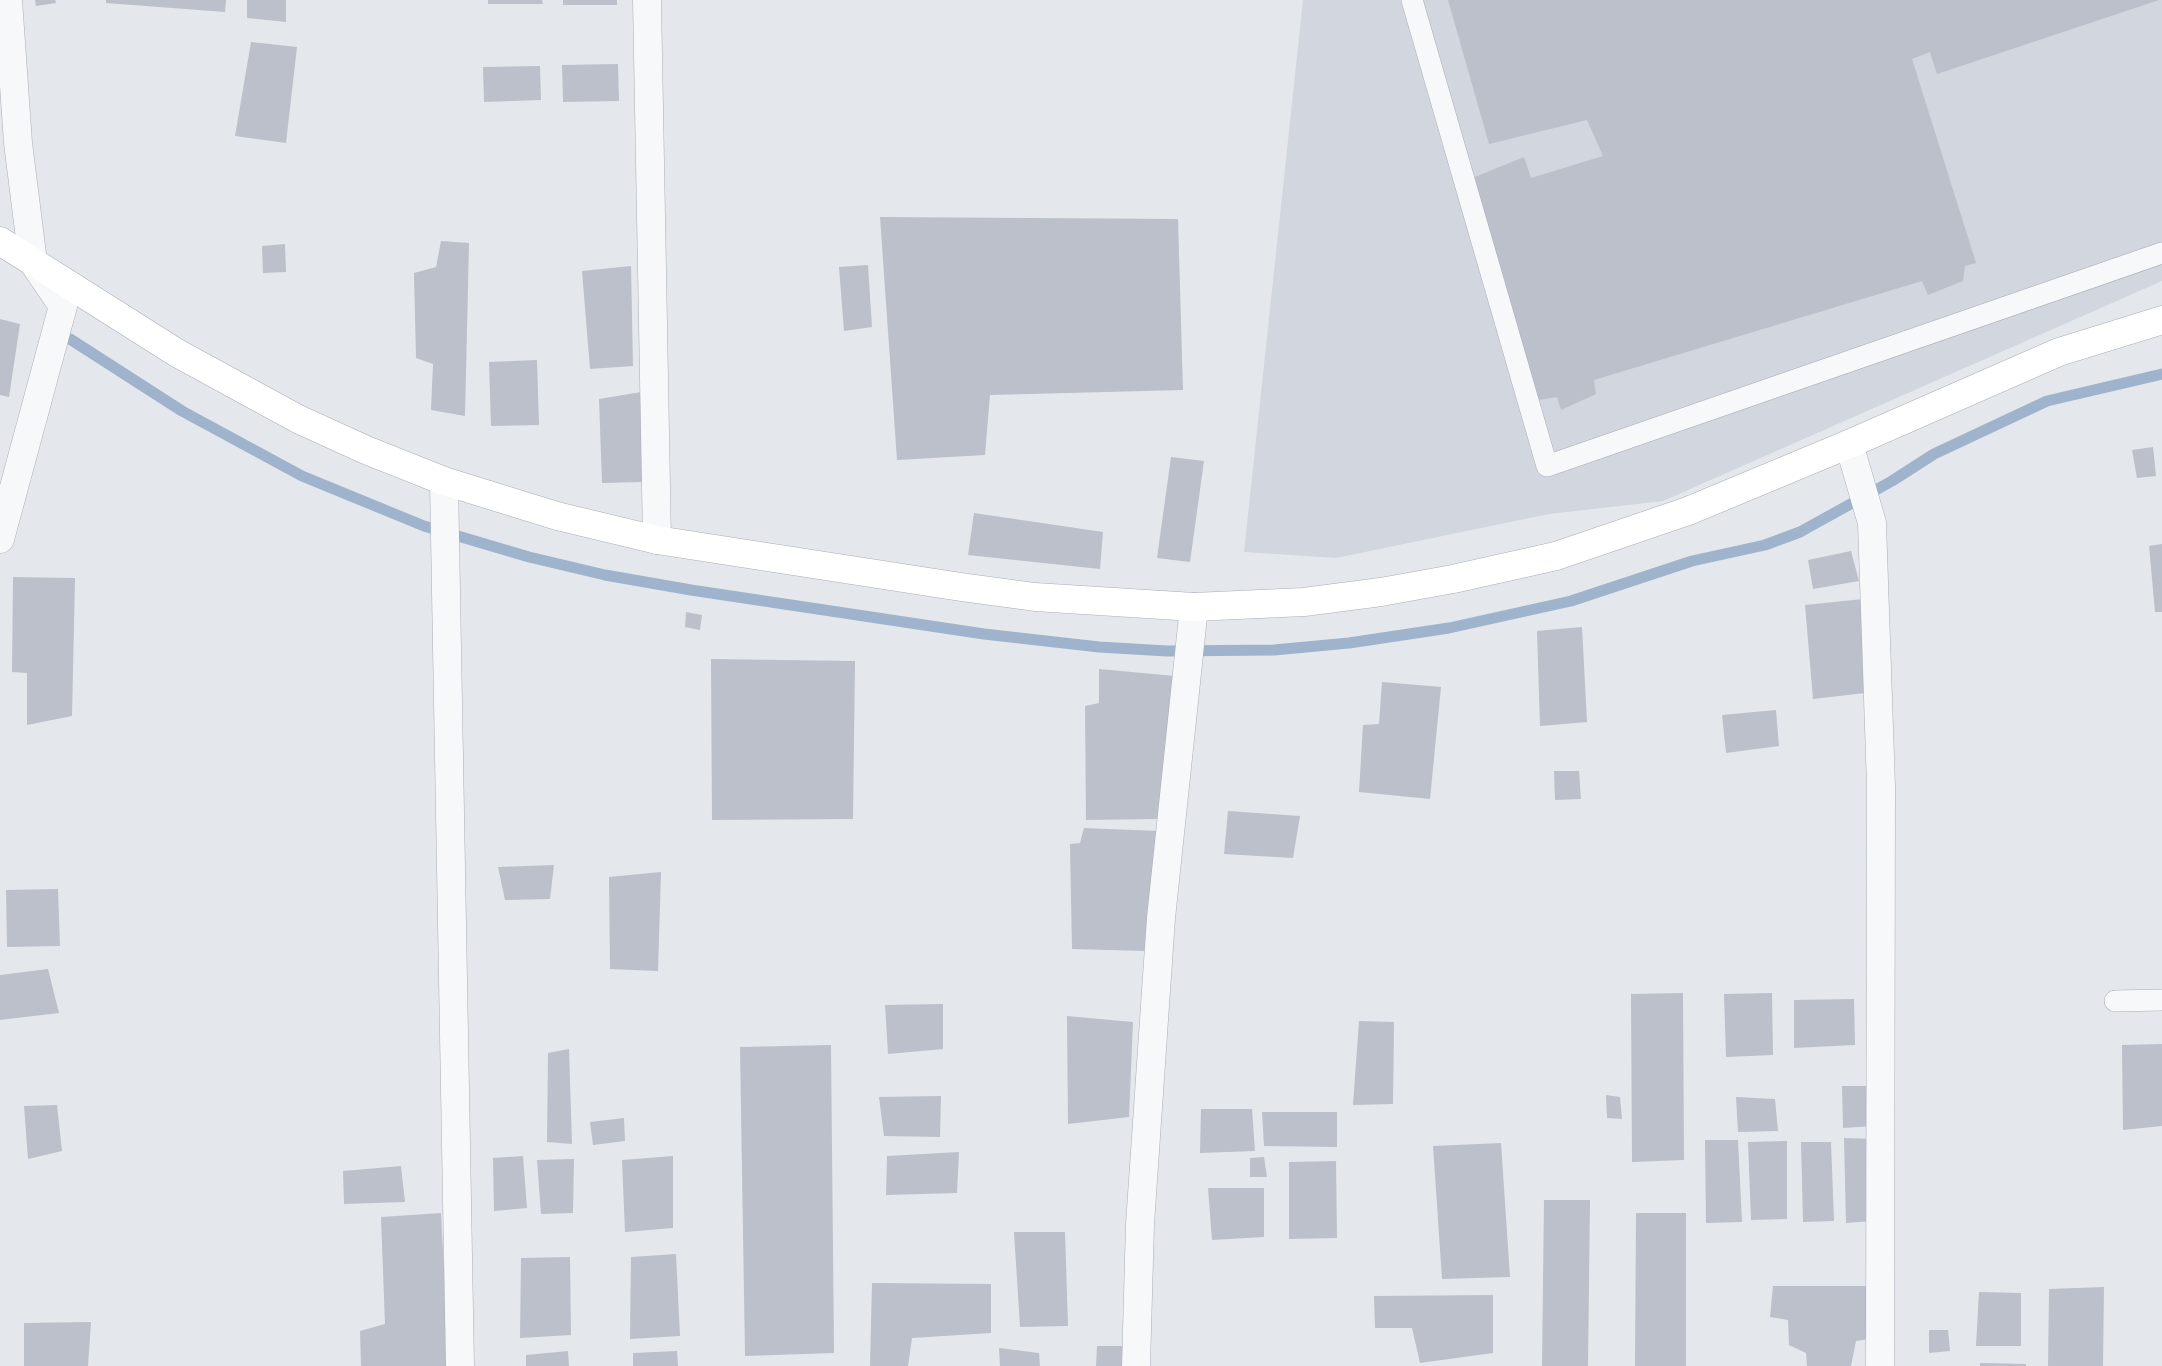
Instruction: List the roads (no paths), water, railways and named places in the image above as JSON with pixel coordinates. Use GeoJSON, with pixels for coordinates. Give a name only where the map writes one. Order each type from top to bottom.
{"type":"FeatureCollection","features":[{"type":"Feature","properties":{"kind":"street"},"geometry":{"type":"LineString","coordinates":[[0,539],[63,306],[33,262],[18,143],[8,0]]}},
{"type":"Feature","properties":{"kind":"street"},"geometry":{"type":"LineString","coordinates":[[646,0],[657,540]]}},
{"type":"Feature","properties":{"kind":"street"},"geometry":{"type":"LineString","coordinates":[[0,241],[178,353],[282,410],[366,450],[444,481],[557,516],[657,540],[1035,597],[1194,607],[1304,602],[1381,592],[1453,579],[1556,556],[1688,511],[1849,444],[2059,352],[2162,320]]}},
{"type":"Feature","properties":{"kind":"street"},"geometry":{"type":"LineString","coordinates":[[1849,444],[1872,523],[1881,786],[1880,1366]]}},
{"type":"Feature","properties":{"kind":"street"},"geometry":{"type":"LineString","coordinates":[[444,481],[460,1366]]}},
{"type":"Feature","properties":{"kind":"street"},"geometry":{"type":"LineString","coordinates":[[1136,1366],[1140,1224],[1161,928],[1194,607]]}},
{"type":"Feature","properties":{"kind":"lane"},"geometry":{"type":"LineString","coordinates":[[1412,0],[1547,466],[2162,254]]}},
{"type":"Feature","properties":{"kind":"lane"},"geometry":{"type":"LineString","coordinates":[[2115,1001],[2162,1000]]}},
{"type":"Feature","properties":{"kind":"waterway"},"geometry":{"type":"LineString","coordinates":[[70,339],[182,411],[302,476],[424,526],[529,557],[605,575],[691,590],[984,634],[1099,647],[1167,651],[1274,650],[1349,643],[1449,628],[1571,601],[1692,561],[1765,545],[1800,532],[1892,481],[1934,454],[2047,401],[2162,374]]}}]}
